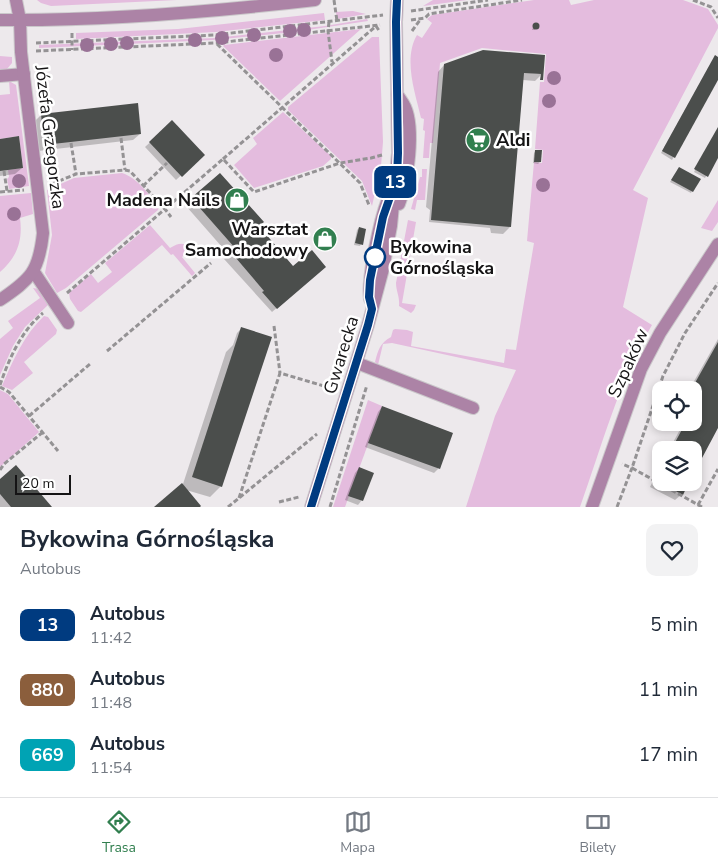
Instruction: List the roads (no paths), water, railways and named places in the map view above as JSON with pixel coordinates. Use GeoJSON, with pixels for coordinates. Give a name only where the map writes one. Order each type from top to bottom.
{"type":"FeatureCollection","features":[{"type":"Feature","properties":{"kind":"street","name":"Józefa Grzegorzka"},"geometry":{"type":"LineString","coordinates":[[16,0],[20,20],[21,48],[44,233],[41,252],[34,272]]}},
{"type":"Feature","properties":{"kind":"street"},"geometry":{"type":"LineString","coordinates":[[0,20],[80,19],[218,12],[315,0]]}},
{"type":"Feature","properties":{"kind":"street","name":"Gwarecka"},"geometry":{"type":"LineString","coordinates":[[311,507],[357,364],[383,269],[391,226],[398,153],[396,94],[397,0]]}},
{"type":"Feature","properties":{"kind":"street"},"geometry":{"type":"LineString","coordinates":[[0,76],[24,74]]}},
{"type":"Feature","properties":{"kind":"street"},"geometry":{"type":"LineString","coordinates":[[391,226],[408,176],[409,122],[405,106],[396,94]]}},
{"type":"Feature","properties":{"kind":"street"},"geometry":{"type":"LineString","coordinates":[[372,309],[369,297],[370,280],[383,217],[397,177]]}},
{"type":"Feature","properties":{"kind":"street","name":"Szpaków"},"geometry":{"type":"LineString","coordinates":[[592,507],[641,369],[660,333],[718,244]]}},
{"type":"Feature","properties":{"kind":"street"},"geometry":{"type":"LineString","coordinates":[[0,300],[34,272],[68,323]]}},
{"type":"Feature","properties":{"kind":"street"},"geometry":{"type":"LineString","coordinates":[[357,364],[473,408]]}},
{"type":"Feature","properties":{"kind":"place","name":"Aldi"},"geometry":{"type":"Point","coordinates":[478,140]}},
{"type":"Feature","properties":{"kind":"place","name":"Madena Nails"},"geometry":{"type":"Point","coordinates":[237,200]}},
{"type":"Feature","properties":{"kind":"place","name":"Warsztat Samochodowy"},"geometry":{"type":"Point","coordinates":[325,239]}},
{"type":"Feature","properties":{"kind":"place","name":"Bykowina Górnośląska"},"geometry":{"type":"Point","coordinates":[375,257]}}]}
